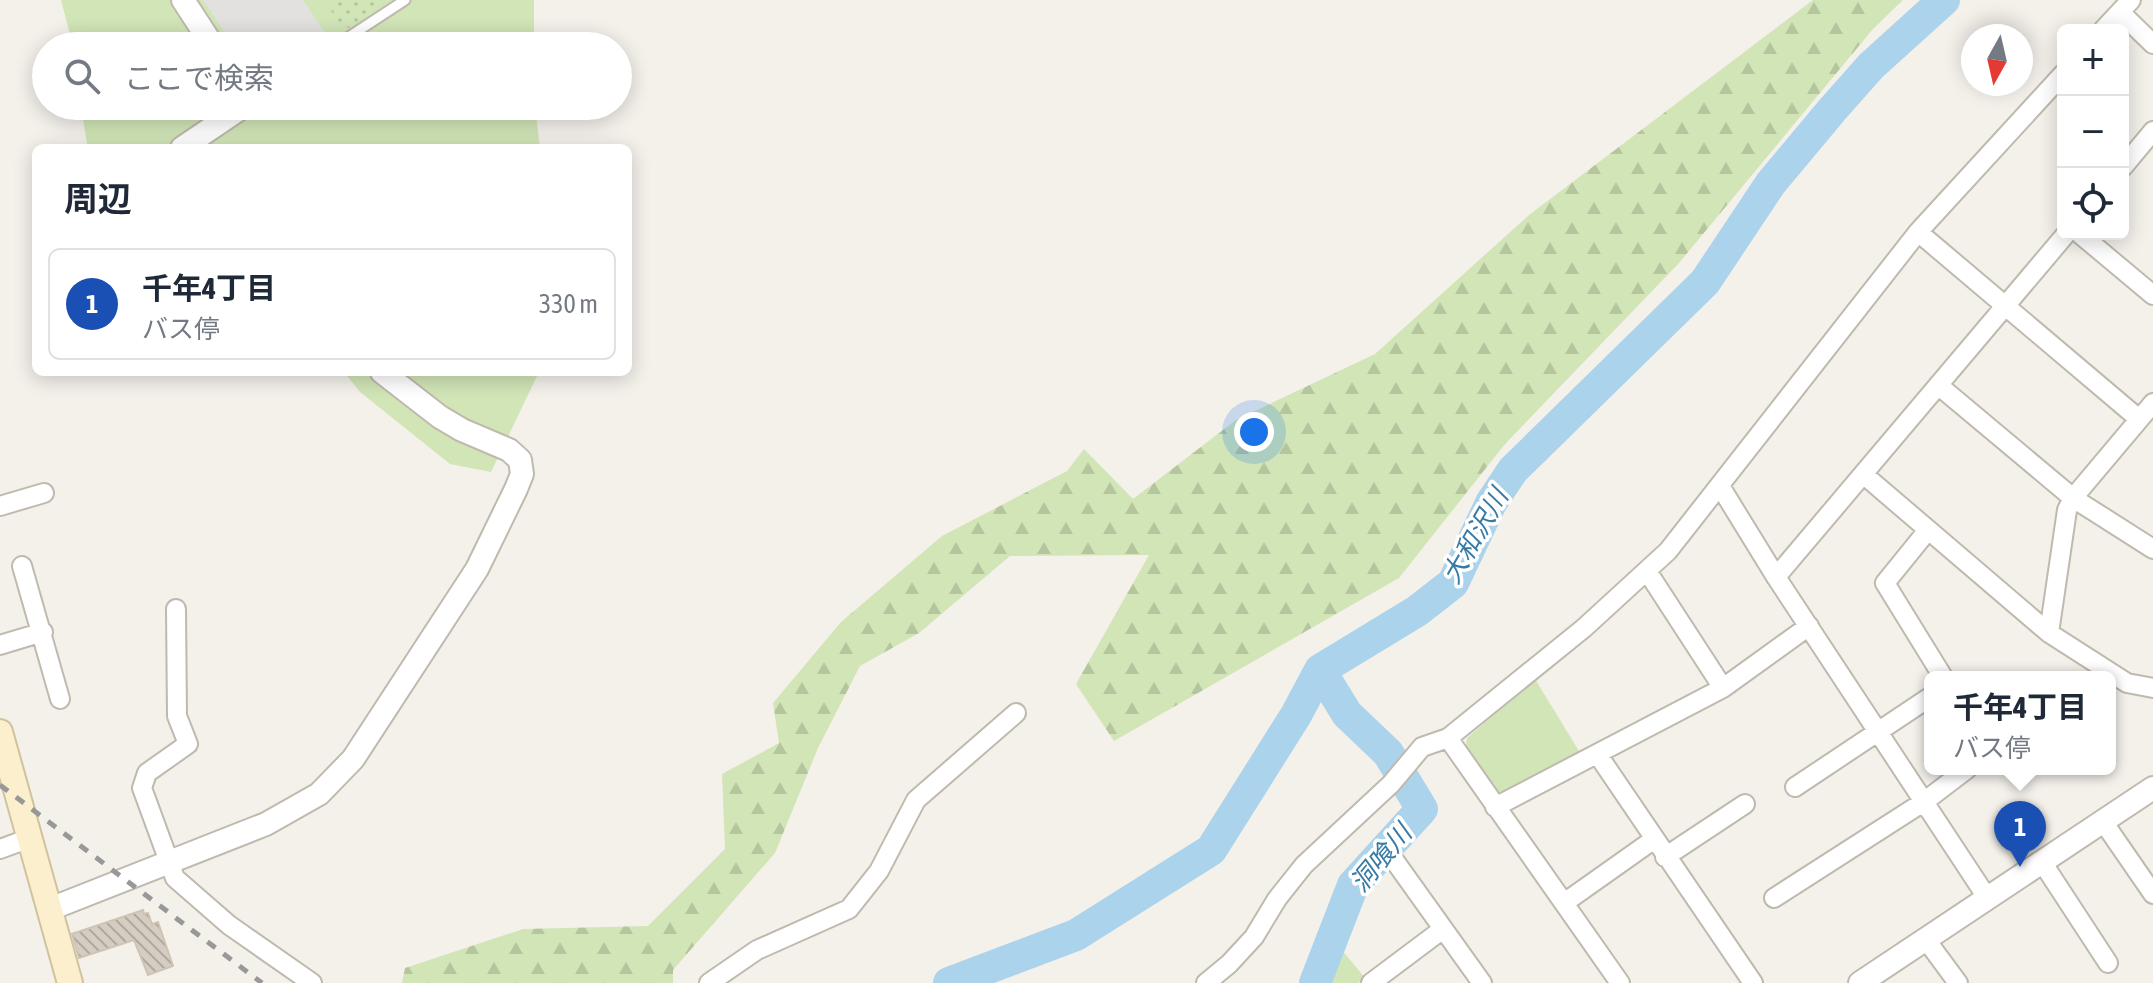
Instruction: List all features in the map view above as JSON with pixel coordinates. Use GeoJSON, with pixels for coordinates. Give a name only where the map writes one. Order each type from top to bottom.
{"type":"FeatureCollection","features":[{"type":"Feature","properties":{"kind":"main road"},"geometry":{"type":"LineString","coordinates":[[0,732],[70,983]]}},
{"type":"Feature","properties":{"kind":"street"},"geometry":{"type":"LineString","coordinates":[[183,0],[204,32]]}},
{"type":"Feature","properties":{"kind":"street"},"geometry":{"type":"LineString","coordinates":[[2108,24],[2125,6],[2153,44]]}},
{"type":"Feature","properties":{"kind":"street"},"geometry":{"type":"LineString","coordinates":[[1206,983],[1254,937],[1277,899],[1304,865],[1391,784],[1422,747],[1448,738],[1584,628],[1668,551],[1918,232],[2057,81]]}},
{"type":"Feature","properties":{"kind":"street"},"geometry":{"type":"LineString","coordinates":[[188,144],[223,120]]}},
{"type":"Feature","properties":{"kind":"street"},"geometry":{"type":"LineString","coordinates":[[2146,155],[2153,131]]}},
{"type":"Feature","properties":{"kind":"street"},"geometry":{"type":"LineString","coordinates":[[1918,232],[2139,419]]}},
{"type":"Feature","properties":{"kind":"street"},"geometry":{"type":"LineString","coordinates":[[1776,577],[2061,240]]}},
{"type":"Feature","properties":{"kind":"street"},"geometry":{"type":"LineString","coordinates":[[2087,240],[2153,295]]}},
{"type":"Feature","properties":{"kind":"street"},"geometry":{"type":"LineString","coordinates":[[50,909],[286,814],[319,794],[353,759],[477,569],[522,474],[520,460],[509,450],[440,417],[387,376]]}},
{"type":"Feature","properties":{"kind":"street"},"geometry":{"type":"LineString","coordinates":[[1938,385],[2073,498],[2153,549]]}},
{"type":"Feature","properties":{"kind":"street"},"geometry":{"type":"LineString","coordinates":[[2049,633],[2067,510],[2073,498],[2153,403]]}},
{"type":"Feature","properties":{"kind":"street"},"geometry":{"type":"LineString","coordinates":[[1863,474],[2091,671]]}},
{"type":"Feature","properties":{"kind":"street"},"geometry":{"type":"LineString","coordinates":[[1720,486],[1776,577],[1988,899]]}},
{"type":"Feature","properties":{"kind":"street"},"geometry":{"type":"LineString","coordinates":[[0,506],[44,493]]}},
{"type":"Feature","properties":{"kind":"street"},"geometry":{"type":"LineString","coordinates":[[1928,530],[1885,583],[1939,671]]}},
{"type":"Feature","properties":{"kind":"street"},"geometry":{"type":"LineString","coordinates":[[22,566],[60,699]]}},
{"type":"Feature","properties":{"kind":"street"},"geometry":{"type":"LineString","coordinates":[[1647,571],[1723,688]]}},
{"type":"Feature","properties":{"kind":"street"},"geometry":{"type":"LineString","coordinates":[[176,609],[177,716],[188,744],[147,773],[142,788],[168,863],[175,878],[211,910],[312,983]]}},
{"type":"Feature","properties":{"kind":"street"},"geometry":{"type":"LineString","coordinates":[[1495,807],[1723,688],[1809,626]]}},
{"type":"Feature","properties":{"kind":"street"},"geometry":{"type":"LineString","coordinates":[[0,645],[43,632]]}},
{"type":"Feature","properties":{"kind":"street"},"geometry":{"type":"LineString","coordinates":[[2116,680],[2153,688]]}},
{"type":"Feature","properties":{"kind":"street"},"geometry":{"type":"LineString","coordinates":[[1795,787],[1924,701]]}},
{"type":"Feature","properties":{"kind":"street"},"geometry":{"type":"LineString","coordinates":[[709,983],[757,950],[849,909],[879,871],[916,800],[1016,713]]}},
{"type":"Feature","properties":{"kind":"street"},"geometry":{"type":"LineString","coordinates":[[1448,738],[1620,983]]}},
{"type":"Feature","properties":{"kind":"street"},"geometry":{"type":"LineString","coordinates":[[1598,755],[1753,983]]}},
{"type":"Feature","properties":{"kind":"street"},"geometry":{"type":"LineString","coordinates":[[1774,898],[1925,801],[1959,775]]}},
{"type":"Feature","properties":{"kind":"street"},"geometry":{"type":"LineString","coordinates":[[1860,983],[2153,788]]}},
{"type":"Feature","properties":{"kind":"street"},"geometry":{"type":"LineString","coordinates":[[1665,857],[1745,804]]}},
{"type":"Feature","properties":{"kind":"street"},"geometry":{"type":"LineString","coordinates":[[2102,820],[2153,894]]}},
{"type":"Feature","properties":{"kind":"street"},"geometry":{"type":"LineString","coordinates":[[0,849],[30,838]]}},
{"type":"Feature","properties":{"kind":"street"},"geometry":{"type":"LineString","coordinates":[[1564,903],[1653,840]]}},
{"type":"Feature","properties":{"kind":"street"},"geometry":{"type":"LineString","coordinates":[[1389,853],[1482,983]]}},
{"type":"Feature","properties":{"kind":"street"},"geometry":{"type":"LineString","coordinates":[[2042,862],[2108,963]]}},
{"type":"Feature","properties":{"kind":"street"},"geometry":{"type":"LineString","coordinates":[[1371,983],[1443,929]]}},
{"type":"Feature","properties":{"kind":"street"},"geometry":{"type":"LineString","coordinates":[[1927,941],[1958,983]]}},
{"type":"Feature","properties":{"kind":"lane"},"geometry":{"type":"LineString","coordinates":[[356,32],[405,0]]}},
{"type":"Feature","properties":{"kind":"green space"},"geometry":{"type":"Polygon","coordinates":[[[61,0],[534,0],[534,32],[69,32],[61,0]]]}},
{"type":"Feature","properties":{"kind":"green space"},"geometry":{"type":"Polygon","coordinates":[[[324,0],[386,0],[385,5],[349,28],[341,26],[324,0]]]}},
{"type":"Feature","properties":{"kind":"green space"},"geometry":{"type":"Polygon","coordinates":[[[1813,0],[1903,0],[1873,29],[1679,263],[1505,444],[1399,578],[1114,741],[1076,684],[1149,555],[1010,556],[919,633],[860,666],[818,748],[775,853],[673,970],[673,983],[402,983],[405,968],[523,929],[648,926],[725,849],[722,774],[779,743],[773,703],[841,622],[942,536],[1067,471],[1084,449],[1133,499],[1236,420],[1375,354],[1529,215],[1813,0]]]}},
{"type":"Feature","properties":{"kind":"green space"},"geometry":{"type":"Polygon","coordinates":[[[83,120],[537,120],[540,144],[87,144],[83,120]]]}},
{"type":"Feature","properties":{"kind":"green space"},"geometry":{"type":"Polygon","coordinates":[[[347,376],[537,376],[491,472],[450,464],[360,392],[347,376]]]}},
{"type":"Feature","properties":{"kind":"green space"},"geometry":{"type":"Polygon","coordinates":[[[1535,679],[1582,756],[1506,794],[1493,794],[1465,753],[1467,738],[1535,679]]]}},
{"type":"Feature","properties":{"kind":"green space"},"geometry":{"type":"Polygon","coordinates":[[[1337,944],[1365,978],[1358,983],[1320,983],[1337,944]]]}},
{"type":"Feature","properties":{"kind":"shaded area"},"geometry":{"type":"Polygon","coordinates":[[[203,0],[303,0],[324,32],[225,32],[203,0]]]}},
{"type":"Feature","properties":{"kind":"building"},"geometry":{"type":"Polygon","coordinates":[[[143,910],[144,914],[148,913],[152,924],[158,922],[173,966],[148,975],[134,940],[79,958],[72,934],[143,910]]]}},
{"type":"Feature","properties":{"kind":"waterway","name":"大和沢川"},"geometry":{"type":"LineString","coordinates":[[949,983],[1076,935],[1211,850],[1296,715],[1320,670],[1417,611],[1453,583],[1491,503],[1513,470],[1705,282],[1771,183],[1832,110],[1871,66],[1944,0]]}},
{"type":"Feature","properties":{"kind":"waterway","name":"洞喰川"},"geometry":{"type":"LineString","coordinates":[[1315,983],[1353,885],[1422,809],[1388,753],[1347,714],[1320,670]]}},
{"type":"Feature","properties":{"kind":"railway"},"geometry":{"type":"LineString","coordinates":[[0,785],[262,983]]}},
{"type":"Feature","properties":{"kind":"place","name":"千年4丁目"},"geometry":{"type":"Point","coordinates":[2020,867]}}]}
